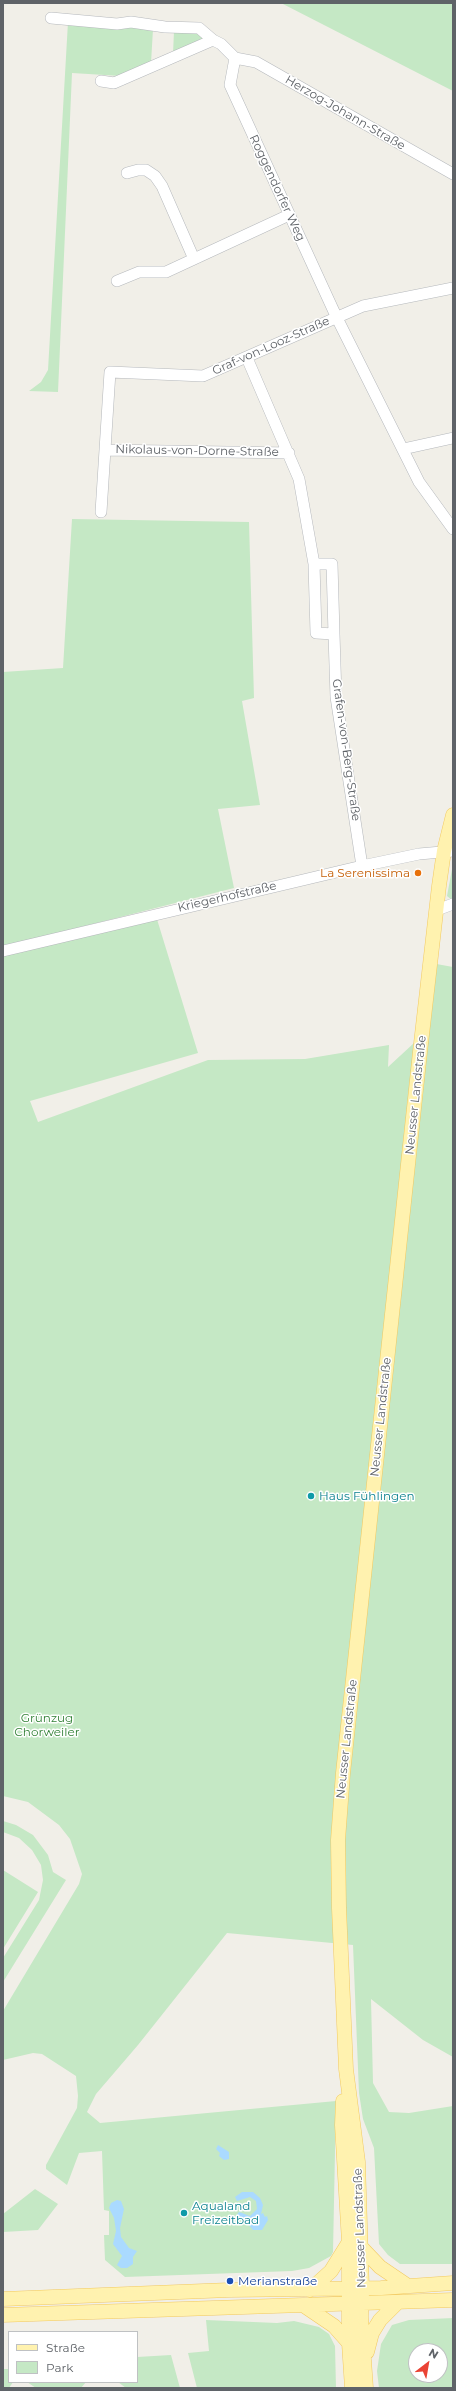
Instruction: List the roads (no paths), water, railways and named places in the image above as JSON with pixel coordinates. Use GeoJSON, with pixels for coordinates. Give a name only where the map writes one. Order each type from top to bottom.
{"type":"FeatureCollection","features":[{"type":"Feature","properties":{"kind":"main road","name":"Neusser Landstraße"},"geometry":{"type":"LineString","coordinates":[[352,2388],[349,2343],[356,2296],[355,2244],[342,2125],[346,2068],[339,1908],[338,1840],[343,1773],[437,910],[449,851],[453,815]]}},
{"type":"Feature","properties":{"kind":"main road"},"geometry":{"type":"LineString","coordinates":[[310,2290],[331,2271],[355,2244],[380,2267],[408,2286]]}},
{"type":"Feature","properties":{"kind":"main road"},"geometry":{"type":"LineString","coordinates":[[3,2315],[302,2304],[408,2286],[453,2283]]}},
{"type":"Feature","properties":{"kind":"main road"},"geometry":{"type":"LineString","coordinates":[[3,2299],[229,2290],[310,2290],[397,2303],[453,2300]]}},
{"type":"Feature","properties":{"kind":"main road","name":"Neusser Landstraße"},"geometry":{"type":"LineString","coordinates":[[356,2296],[361,2318],[366,2388]]}},
{"type":"Feature","properties":{"kind":"main road"},"geometry":{"type":"LineString","coordinates":[[364,2362],[372,2333],[380,2320],[397,2303]]}},
{"type":"Feature","properties":{"kind":"main road"},"geometry":{"type":"LineString","coordinates":[[302,2304],[334,2326],[349,2343]]}},
{"type":"Feature","properties":{"kind":"street"},"geometry":{"type":"LineString","coordinates":[[52,18],[116,24],[131,22],[165,27],[199,28],[213,40],[221,44],[235,58]]}},
{"type":"Feature","properties":{"kind":"street"},"geometry":{"type":"LineString","coordinates":[[101,81],[114,82],[213,40]]}},
{"type":"Feature","properties":{"kind":"street","name":"Herzog-Johann-Straße"},"geometry":{"type":"LineString","coordinates":[[235,58],[256,62],[453,174]]}},
{"type":"Feature","properties":{"kind":"street","name":"Roggendorfer Weg"},"geometry":{"type":"LineString","coordinates":[[235,58],[230,85],[336,316],[419,482],[453,529]]}},
{"type":"Feature","properties":{"kind":"street"},"geometry":{"type":"LineString","coordinates":[[127,173],[142,170],[155,176],[162,186],[194,259]]}},
{"type":"Feature","properties":{"kind":"street"},"geometry":{"type":"LineString","coordinates":[[117,281],[140,272],[166,272],[289,214]]}},
{"type":"Feature","properties":{"kind":"street","name":"Graf-von-Looz-Straße"},"geometry":{"type":"LineString","coordinates":[[110,372],[203,376],[247,358],[336,316],[363,306],[453,288]]}},
{"type":"Feature","properties":{"kind":"street"},"geometry":{"type":"LineString","coordinates":[[247,358],[289,453],[302,494],[314,564],[316,634],[334,634]]}},
{"type":"Feature","properties":{"kind":"street","name":"Nikolaus-von-Dorne-Straße"},"geometry":{"type":"LineString","coordinates":[[101,512],[110,372]]}},
{"type":"Feature","properties":{"kind":"street"},"geometry":{"type":"LineString","coordinates":[[403,449],[453,438]]}},
{"type":"Feature","properties":{"kind":"street","name":"Nikolaus-von-Dorne-Straße"},"geometry":{"type":"LineString","coordinates":[[105,450],[289,453]]}},
{"type":"Feature","properties":{"kind":"street","name":"Grafen-von-Berg-Straße"},"geometry":{"type":"LineString","coordinates":[[314,564],[332,564],[336,697],[362,866]]}},
{"type":"Feature","properties":{"kind":"street","name":"Kriegerhofstraße"},"geometry":{"type":"LineString","coordinates":[[3,951],[362,866],[449,851]]}},
{"type":"Feature","properties":{"kind":"street"},"geometry":{"type":"LineString","coordinates":[[437,910],[453,904]]}},
{"type":"Feature","properties":{"kind":"street"},"geometry":{"type":"LineString","coordinates":[[3,2310],[5,2305],[25,2297]]}},
{"type":"Feature","properties":{"kind":"water"},"geometry":{"type":"Polygon","coordinates":[[[218,2145],[229,2152],[229,2159],[224,2160],[219,2156],[220,2153],[216,2149],[218,2145]]]}},
{"type":"Feature","properties":{"kind":"water"},"geometry":{"type":"Polygon","coordinates":[[[242,2192],[253,2192],[260,2198],[263,2205],[261,2214],[263,2213],[265,2217],[267,2216],[268,2220],[262,2230],[253,2230],[247,2223],[236,2216],[239,2212],[250,2216],[257,2209],[256,2201],[250,2197],[237,2201],[235,2197],[242,2192]]]}},
{"type":"Feature","properties":{"kind":"water"},"geometry":{"type":"Polygon","coordinates":[[[117,2200],[121,2201],[124,2209],[120,2228],[121,2237],[129,2248],[137,2251],[133,2257],[133,2264],[127,2268],[121,2268],[117,2265],[122,2256],[113,2244],[116,2231],[114,2218],[109,2208],[111,2203],[117,2200]]]}},
{"type":"Feature","properties":{"kind":"place","name":"La Serenissima"},"geometry":{"type":"Point","coordinates":[418,873]}},
{"type":"Feature","properties":{"kind":"place","name":"Haus Fühlingen"},"geometry":{"type":"Point","coordinates":[311,1496]}},
{"type":"Feature","properties":{"kind":"place","name":"Aqualand Freizeitbad"},"geometry":{"type":"Point","coordinates":[184,2213]}},
{"type":"Feature","properties":{"kind":"place","name":"Merianstraße"},"geometry":{"type":"Point","coordinates":[230,2281]}},
{"type":"Feature","properties":{"kind":"park label","name":"Grünzug Chorweiler"},"geometry":{"type":"Point","coordinates":[47,1725]}}]}
